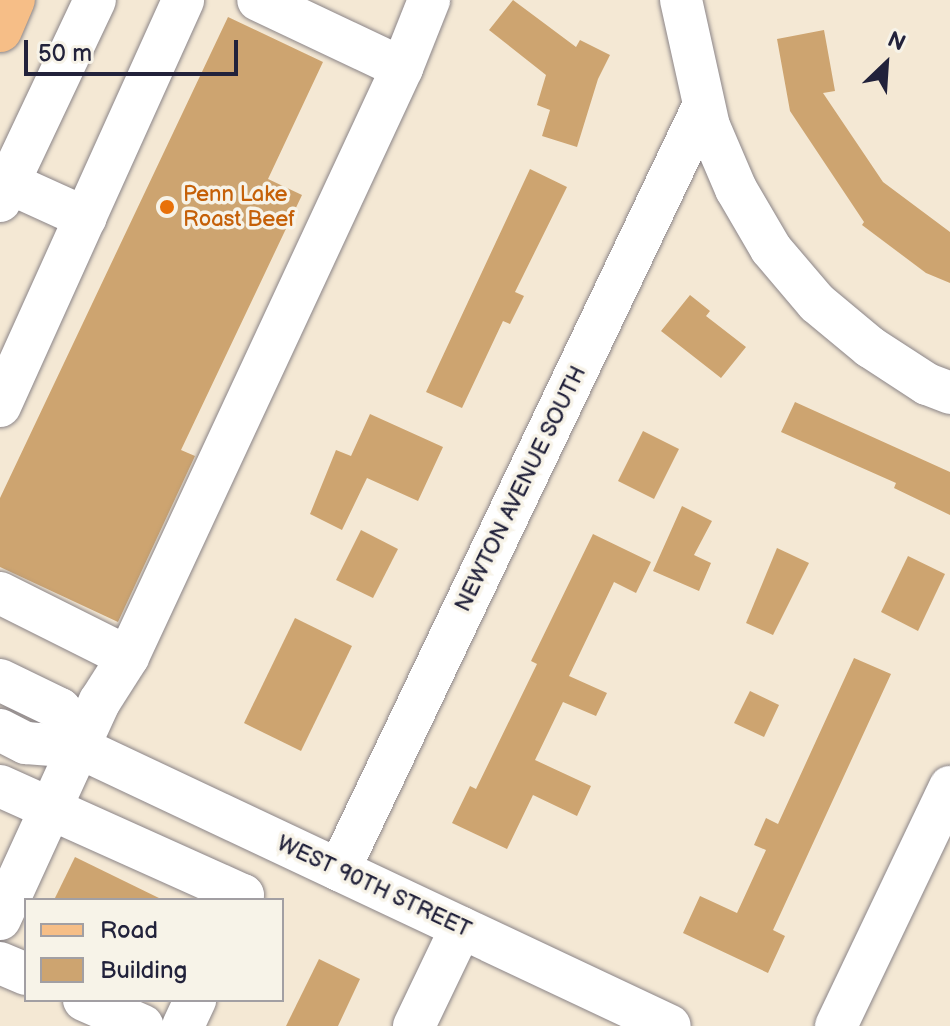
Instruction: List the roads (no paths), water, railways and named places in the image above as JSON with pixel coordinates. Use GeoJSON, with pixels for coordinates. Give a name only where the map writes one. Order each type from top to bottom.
{"type":"FeatureCollection","features":[{"type":"Feature","properties":{"kind":"main road"},"geometry":{"type":"LineString","coordinates":[[0,30],[13,0]]}},
{"type":"Feature","properties":{"kind":"street"},"geometry":{"type":"LineString","coordinates":[[86,218],[3,187],[95,0]]}},
{"type":"Feature","properties":{"kind":"street"},"geometry":{"type":"LineString","coordinates":[[0,406],[183,0]]}},
{"type":"Feature","properties":{"kind":"street"},"geometry":{"type":"LineString","coordinates":[[258,0],[402,68]]}},
{"type":"Feature","properties":{"kind":"street"},"geometry":{"type":"LineString","coordinates":[[0,919],[100,701],[128,657],[402,68],[429,0]]}},
{"type":"Feature","properties":{"kind":"street"},"geometry":{"type":"LineString","coordinates":[[681,0],[703,107],[743,201],[771,249],[808,292],[870,347],[927,384],[950,393]]}},
{"type":"Feature","properties":{"kind":"street","name":"NEWTON AVENUE SOUTH"},"geometry":{"type":"LineString","coordinates":[[339,870],[703,107]]}},
{"type":"Feature","properties":{"kind":"street"},"geometry":{"type":"LineString","coordinates":[[0,593],[128,657]]}},
{"type":"Feature","properties":{"kind":"street"},"geometry":{"type":"LineString","coordinates":[[0,680],[60,709],[78,747]]}},
{"type":"Feature","properties":{"kind":"street","name":"WEST 90TH STREET"},"geometry":{"type":"LineString","coordinates":[[0,730],[26,743],[78,747],[670,1026]]}},
{"type":"Feature","properties":{"kind":"street"},"geometry":{"type":"LineString","coordinates":[[0,786],[243,895],[241,898]]}},
{"type":"Feature","properties":{"kind":"street"},"geometry":{"type":"LineString","coordinates":[[836,1026],[950,787]]}},
{"type":"Feature","properties":{"kind":"street"},"geometry":{"type":"LineString","coordinates":[[414,1026],[461,928]]}},
{"type":"Feature","properties":{"kind":"street"},"geometry":{"type":"LineString","coordinates":[[0,963],[24,973]]}},
{"type":"Feature","properties":{"kind":"street"},"geometry":{"type":"LineString","coordinates":[[89,1002],[143,1026]]}},
{"type":"Feature","properties":{"kind":"street"},"geometry":{"type":"LineString","coordinates":[[183,1026],[194,1002]]}},
{"type":"Feature","properties":{"kind":"place","name":"Penn Lake Roast Beef"},"geometry":{"type":"Point","coordinates":[167,207]}}]}
